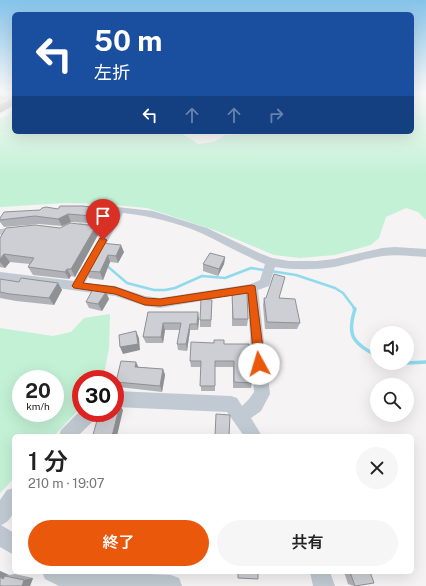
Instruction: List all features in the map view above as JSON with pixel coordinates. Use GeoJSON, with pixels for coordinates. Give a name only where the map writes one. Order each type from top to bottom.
{"type":"FeatureCollection","features":[{"type":"Feature","properties":{"kind":"street"},"geometry":{"type":"LineString","coordinates":[[63,209],[120,210],[150,213],[203,230],[255,256],[271,262],[289,265],[317,265],[334,263],[382,252],[395,251],[426,253]]}},
{"type":"Feature","properties":{"kind":"street"},"geometry":{"type":"LineString","coordinates":[[77,286],[120,210]]}},
{"type":"Feature","properties":{"kind":"street"},"geometry":{"type":"LineString","coordinates":[[72,226],[109,229]]}},
{"type":"Feature","properties":{"kind":"street"},"geometry":{"type":"LineString","coordinates":[[0,232],[31,229]]}},
{"type":"Feature","properties":{"kind":"street"},"geometry":{"type":"LineString","coordinates":[[0,276],[115,291],[145,301],[160,303],[252,288],[265,283],[271,262]]}},
{"type":"Feature","properties":{"kind":"street"},"geometry":{"type":"LineString","coordinates":[[240,417],[254,405],[262,394],[252,288]]}},
{"type":"Feature","properties":{"kind":"street"},"geometry":{"type":"LineString","coordinates":[[124,399],[231,404],[253,434]]}},
{"type":"Feature","properties":{"kind":"street"},"geometry":{"type":"LineString","coordinates":[[69,434],[80,422]]}},
{"type":"Feature","properties":{"kind":"street"},"geometry":{"type":"LineString","coordinates":[[0,516],[12,500]]}},
{"type":"Feature","properties":{"kind":"street"},"geometry":{"type":"LineString","coordinates":[[0,536],[12,544]]}},
{"type":"Feature","properties":{"kind":"street"},"geometry":{"type":"LineString","coordinates":[[321,574],[324,586]]}},
{"type":"Feature","properties":{"kind":"street"},"geometry":{"type":"LineString","coordinates":[[53,578],[171,586]]}},
{"type":"Feature","properties":{"kind":"green space"},"geometry":{"type":"Polygon","coordinates":[[[0,120],[12,120],[12,134],[183,134],[198,144],[214,142],[225,135],[414,134],[414,120],[426,120],[426,220],[418,212],[406,208],[386,217],[379,238],[371,245],[335,255],[300,258],[274,255],[217,231],[147,208],[104,204],[65,203],[0,207],[0,120]]]}},
{"type":"Feature","properties":{"kind":"green space"},"geometry":{"type":"Polygon","coordinates":[[[110,314],[109,349],[105,370],[72,370],[72,417],[56,434],[12,434],[12,480],[0,493],[0,328],[53,336],[71,332],[84,318],[110,314]]]}},
{"type":"Feature","properties":{"kind":"building"},"geometry":{"type":"Polygon","coordinates":[[[60,206],[83,206],[90,207],[88,209],[106,211],[103,217],[68,214],[58,219],[35,216],[0,220],[4,212],[40,210],[46,207],[58,209],[60,206]]]}},
{"type":"Feature","properties":{"kind":"building"},"geometry":{"type":"Polygon","coordinates":[[[70,223],[96,226],[71,269],[67,269],[65,272],[28,267],[34,258],[4,254],[0,259],[0,238],[6,228],[35,225],[60,228],[70,223]]]}},
{"type":"Feature","properties":{"kind":"building"},"geometry":{"type":"Polygon","coordinates":[[[101,243],[121,245],[116,256],[108,255],[100,272],[86,271],[101,243]]]}},
{"type":"Feature","properties":{"kind":"building"},"geometry":{"type":"Polygon","coordinates":[[[210,253],[225,257],[219,269],[203,264],[210,253]]]}},
{"type":"Feature","properties":{"kind":"building"},"geometry":{"type":"Polygon","coordinates":[[[274,274],[285,277],[279,298],[295,299],[300,323],[267,322],[264,298],[266,298],[274,274]]]}},
{"type":"Feature","properties":{"kind":"building"},"geometry":{"type":"Polygon","coordinates":[[[21,278],[58,283],[49,298],[0,292],[0,279],[19,282],[21,278]]]}},
{"type":"Feature","properties":{"kind":"building"},"geometry":{"type":"Polygon","coordinates":[[[93,289],[106,292],[98,304],[86,302],[93,289]]]}},
{"type":"Feature","properties":{"kind":"building"},"geometry":{"type":"Polygon","coordinates":[[[232,293],[247,293],[248,319],[233,319],[232,293]]]}},
{"type":"Feature","properties":{"kind":"building"},"geometry":{"type":"Polygon","coordinates":[[[201,299],[212,300],[211,320],[200,320],[201,299]]]}},
{"type":"Feature","properties":{"kind":"building"},"geometry":{"type":"Polygon","coordinates":[[[148,312],[198,312],[197,324],[190,324],[186,344],[177,344],[181,323],[163,323],[161,337],[143,337],[148,312]]]}},
{"type":"Feature","properties":{"kind":"building"},"geometry":{"type":"Polygon","coordinates":[[[136,331],[138,344],[120,347],[119,335],[136,331]]]}},
{"type":"Feature","properties":{"kind":"building"},"geometry":{"type":"Polygon","coordinates":[[[214,340],[224,340],[224,344],[249,344],[252,383],[234,382],[234,361],[215,361],[215,386],[200,386],[201,361],[190,361],[191,342],[214,343],[214,340]]]}},
{"type":"Feature","properties":{"kind":"building"},"geometry":{"type":"Polygon","coordinates":[[[121,361],[136,362],[135,367],[163,369],[160,386],[124,383],[124,370],[119,370],[121,361]]]}},
{"type":"Feature","properties":{"kind":"building"},"geometry":{"type":"Polygon","coordinates":[[[216,414],[230,415],[229,434],[215,434],[216,414]]]}},
{"type":"Feature","properties":{"kind":"building"},"geometry":{"type":"Polygon","coordinates":[[[97,422],[116,422],[113,434],[93,434],[97,422]]]}},
{"type":"Feature","properties":{"kind":"building"},"geometry":{"type":"Polygon","coordinates":[[[238,574],[258,574],[258,579],[238,578],[238,574]]]}},
{"type":"Feature","properties":{"kind":"building"},"geometry":{"type":"Polygon","coordinates":[[[351,574],[371,574],[374,583],[355,586],[351,574]]]}},
{"type":"Feature","properties":{"kind":"building"},"geometry":{"type":"Polygon","coordinates":[[[5,576],[24,580],[22,586],[0,586],[0,577],[3,579],[5,576]]]}},
{"type":"Feature","properties":{"kind":"waterway"},"geometry":{"type":"LineString","coordinates":[[106,265],[127,283],[154,290],[175,288],[202,276],[225,278],[251,268],[296,275],[335,288],[343,293],[355,309]]}},
{"type":"Feature","properties":{"kind":"waterway"},"geometry":{"type":"LineString","coordinates":[[355,309],[351,326],[352,333],[358,343],[370,352]]}},
{"type":"Feature","properties":{"kind":"waterway"},"geometry":{"type":"LineString","coordinates":[[414,363],[426,362]]}},
{"type":"Feature","properties":{"kind":"route"},"geometry":{"type":"LineString","coordinates":[[103,240],[77,286],[115,291],[145,301],[160,303],[252,288],[259,364]]}}]}
